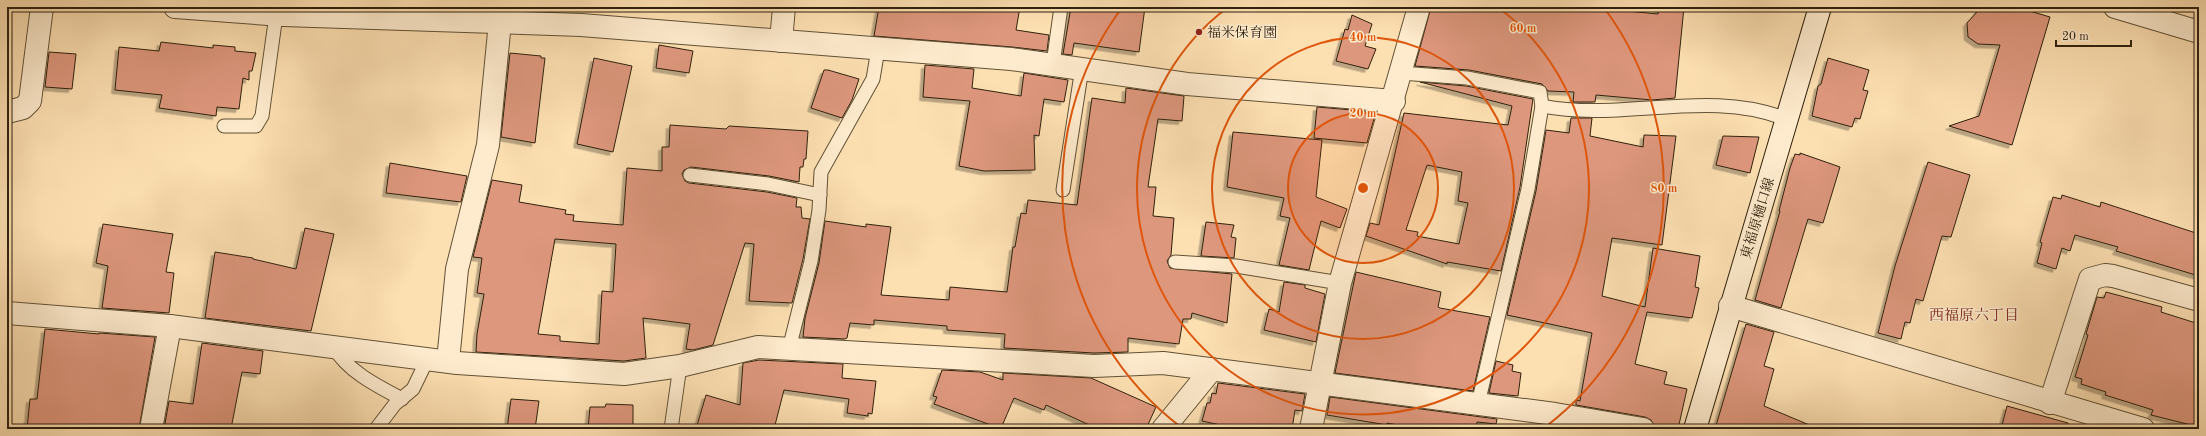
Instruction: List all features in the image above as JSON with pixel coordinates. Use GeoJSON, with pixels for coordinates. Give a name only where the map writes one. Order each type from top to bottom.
{"type":"FeatureCollection","features":[{"type":"Feature","properties":{"kind":"street"},"geometry":{"type":"LineString","coordinates":[[7,112],[23,108],[30,102],[42,7]]}},
{"type":"Feature","properties":{"kind":"street"},"geometry":{"type":"LineString","coordinates":[[175,7],[276,15],[321,12],[452,14],[500,22],[582,16],[781,42],[1011,59],[1187,84],[1394,101]]}},
{"type":"Feature","properties":{"kind":"street"},"geometry":{"type":"LineString","coordinates":[[781,42],[784,7]]}},
{"type":"Feature","properties":{"kind":"street"},"geometry":{"type":"LineString","coordinates":[[1311,429],[1340,283],[1394,101],[1419,7]]}},
{"type":"Feature","properties":{"kind":"street","name":"東福原樋口線"},"geometry":{"type":"LineString","coordinates":[[1695,429],[1730,306],[1820,7]]}},
{"type":"Feature","properties":{"kind":"street"},"geometry":{"type":"LineString","coordinates":[[2115,7],[2199,32]]}},
{"type":"Feature","properties":{"kind":"street"},"geometry":{"type":"LineString","coordinates":[[438,359],[457,269],[488,145],[500,22]]}},
{"type":"Feature","properties":{"kind":"street"},"geometry":{"type":"LineString","coordinates":[[2050,403],[2090,279],[2105,275],[2113,276],[2199,300]]}},
{"type":"Feature","properties":{"kind":"street"},"geometry":{"type":"LineString","coordinates":[[1730,306],[2050,403],[2142,429]]}},
{"type":"Feature","properties":{"kind":"street"},"geometry":{"type":"LineString","coordinates":[[7,313],[170,326],[438,359],[457,363],[624,374],[680,366],[758,347],[1094,366],[1163,363],[1556,414],[1643,429]]}},
{"type":"Feature","properties":{"kind":"street"},"geometry":{"type":"LineString","coordinates":[[151,429],[170,326]]}},
{"type":"Feature","properties":{"kind":"street"},"geometry":{"type":"LineString","coordinates":[[1163,429],[1212,369]]}},
{"type":"Feature","properties":{"kind":"lane"},"geometry":{"type":"LineString","coordinates":[[1053,64],[1061,7]]}},
{"type":"Feature","properties":{"kind":"lane"},"geometry":{"type":"LineString","coordinates":[[224,126],[256,126],[262,116],[276,15]]}},
{"type":"Feature","properties":{"kind":"lane"},"geometry":{"type":"LineString","coordinates":[[789,348],[811,261],[820,195],[821,172],[873,79],[878,49]]}},
{"type":"Feature","properties":{"kind":"lane"},"geometry":{"type":"LineString","coordinates":[[1063,190],[1082,68]]}},
{"type":"Feature","properties":{"kind":"lane"},"geometry":{"type":"LineString","coordinates":[[1401,73],[1467,78],[1540,92],[1542,106],[1528,189],[1478,404]]}},
{"type":"Feature","properties":{"kind":"lane"},"geometry":{"type":"LineString","coordinates":[[1542,106],[1567,111],[1606,112],[1722,106],[1768,112],[1786,119]]}},
{"type":"Feature","properties":{"kind":"lane"},"geometry":{"type":"LineString","coordinates":[[690,175],[768,184],[820,195]]}},
{"type":"Feature","properties":{"kind":"lane"},"geometry":{"type":"LineString","coordinates":[[1174,262],[1236,266],[1340,283]]}},
{"type":"Feature","properties":{"kind":"lane"},"geometry":{"type":"LineString","coordinates":[[333,346],[340,359],[379,387],[402,399]]}},
{"type":"Feature","properties":{"kind":"lane"},"geometry":{"type":"LineString","coordinates":[[376,429],[395,404],[413,389],[438,359]]}},
{"type":"Feature","properties":{"kind":"lane"},"geometry":{"type":"LineString","coordinates":[[671,429],[680,366]]}},
{"type":"Feature","properties":{"kind":"building"},"geometry":{"type":"Polygon","coordinates":[[[879,7],[1020,7],[1016,30],[1049,35],[1047,51],[874,36],[879,7]]]}},
{"type":"Feature","properties":{"kind":"building"},"geometry":{"type":"Polygon","coordinates":[[[1071,7],[1145,7],[1139,52],[1074,43],[1072,55],[1063,54],[1071,7]]]}},
{"type":"Feature","properties":{"kind":"building"},"geometry":{"type":"Polygon","coordinates":[[[1431,7],[1584,7],[1658,14],[1659,7],[1684,7],[1675,98],[1652,100],[1596,95],[1595,102],[1573,102],[1574,92],[1548,91],[1542,84],[1469,70],[1415,66],[1431,7]]]}},
{"type":"Feature","properties":{"kind":"building"},"geometry":{"type":"Polygon","coordinates":[[[1979,7],[2016,7],[2050,17],[2012,145],[1949,126],[1979,116],[2000,45],[1978,44],[1968,37],[1967,23],[1977,12],[1979,7]]]}},
{"type":"Feature","properties":{"kind":"building"},"geometry":{"type":"Polygon","coordinates":[[[1352,15],[1372,24],[1365,46],[1376,49],[1368,69],[1336,61],[1345,29],[1348,30],[1352,15]]]}},
{"type":"Feature","properties":{"kind":"building"},"geometry":{"type":"Polygon","coordinates":[[[161,42],[213,48],[213,45],[235,47],[235,51],[256,53],[252,71],[249,71],[249,80],[243,78],[239,109],[217,107],[216,116],[159,108],[162,95],[115,90],[119,47],[159,51],[161,42]]]}},
{"type":"Feature","properties":{"kind":"building"},"geometry":{"type":"Polygon","coordinates":[[[659,45],[693,51],[689,73],[656,68],[659,45]]]}},
{"type":"Feature","properties":{"kind":"building"},"geometry":{"type":"Polygon","coordinates":[[[49,52],[76,54],[72,89],[45,87],[49,52]]]}},
{"type":"Feature","properties":{"kind":"building"},"geometry":{"type":"Polygon","coordinates":[[[510,53],[541,56],[541,58],[545,58],[535,143],[501,137],[510,53]]]}},
{"type":"Feature","properties":{"kind":"building"},"geometry":{"type":"Polygon","coordinates":[[[594,58],[632,66],[613,152],[577,144],[594,58]]]}},
{"type":"Feature","properties":{"kind":"building"},"geometry":{"type":"Polygon","coordinates":[[[1828,58],[1869,70],[1863,90],[1868,91],[1860,119],[1855,118],[1852,127],[1812,116],[1818,86],[1821,84],[1828,58]]]}},
{"type":"Feature","properties":{"kind":"building"},"geometry":{"type":"Polygon","coordinates":[[[925,65],[974,69],[972,88],[1021,96],[1024,73],[1068,80],[1064,102],[1044,99],[1039,136],[1034,135],[1035,170],[984,171],[959,166],[970,101],[923,97],[925,65]]]}},
{"type":"Feature","properties":{"kind":"building"},"geometry":{"type":"Polygon","coordinates":[[[824,70],[859,79],[852,100],[842,118],[811,108],[824,70]]]}},
{"type":"Feature","properties":{"kind":"building"},"geometry":{"type":"Polygon","coordinates":[[[1420,82],[1466,86],[1533,99],[1520,187],[1501,271],[1447,262],[1447,264],[1366,236],[1370,223],[1379,225],[1404,113],[1508,125],[1512,106],[1420,82]],[[1427,165],[1406,230],[1418,232],[1417,236],[1459,244],[1468,203],[1458,201],[1462,172],[1427,165]]]}},
{"type":"Feature","properties":{"kind":"building"},"geometry":{"type":"Polygon","coordinates":[[[1126,88],[1184,96],[1182,121],[1158,119],[1148,187],[1156,187],[1153,216],[1174,218],[1171,255],[1167,261],[1170,268],[1232,274],[1227,323],[1192,313],[1191,319],[1183,319],[1179,344],[1128,338],[1128,352],[1094,353],[1004,348],[1005,334],[947,330],[947,326],[874,320],[874,325],[850,323],[847,338],[845,339],[803,337],[805,318],[819,263],[825,221],[866,227],[866,224],[891,227],[881,295],[949,300],[950,287],[1007,292],[1013,247],[1015,247],[1021,213],[1026,214],[1028,200],[1077,205],[1092,98],[1125,103],[1126,88]]]}},
{"type":"Feature","properties":{"kind":"building"},"geometry":{"type":"Polygon","coordinates":[[[1317,107],[1376,112],[1367,143],[1314,138],[1317,107]]]}},
{"type":"Feature","properties":{"kind":"building"},"geometry":{"type":"Polygon","coordinates":[[[1571,118],[1592,118],[1590,136],[1643,147],[1644,135],[1676,136],[1662,245],[1612,238],[1602,296],[1645,307],[1653,248],[1700,256],[1695,287],[1699,288],[1692,318],[1647,312],[1635,364],[1667,372],[1664,384],[1687,389],[1678,429],[1655,429],[1651,420],[1645,417],[1576,405],[1576,400],[1580,401],[1592,333],[1507,315],[1536,191],[1546,130],[1569,133],[1571,118]]]}},
{"type":"Feature","properties":{"kind":"building"},"geometry":{"type":"Polygon","coordinates":[[[670,125],[726,129],[729,126],[808,131],[806,159],[804,159],[803,167],[800,167],[799,182],[769,176],[691,167],[684,170],[682,174],[685,181],[689,183],[767,192],[797,198],[796,207],[801,207],[802,218],[810,219],[803,259],[792,303],[749,301],[754,244],[745,243],[713,345],[693,350],[686,349],[690,324],[643,318],[646,358],[624,361],[476,352],[477,334],[484,294],[477,293],[482,258],[473,257],[492,180],[522,185],[519,202],[566,210],[565,214],[574,215],[573,221],[623,225],[627,168],[662,171],[662,147],[669,147],[670,125]],[[555,239],[538,334],[560,336],[560,341],[599,344],[602,291],[613,292],[616,244],[555,239]]]}},
{"type":"Feature","properties":{"kind":"building"},"geometry":{"type":"Polygon","coordinates":[[[1233,132],[1322,140],[1316,197],[1347,209],[1340,228],[1321,221],[1309,270],[1279,265],[1290,218],[1280,216],[1284,198],[1227,187],[1233,132]]]}},
{"type":"Feature","properties":{"kind":"building"},"geometry":{"type":"Polygon","coordinates":[[[1723,136],[1759,137],[1750,173],[1716,165],[1723,136]]]}},
{"type":"Feature","properties":{"kind":"building"},"geometry":{"type":"Polygon","coordinates":[[[1800,153],[1840,167],[1823,223],[1808,219],[1781,308],[1755,300],[1780,211],[1790,168],[1795,154],[1800,155],[1800,153]]]}},
{"type":"Feature","properties":{"kind":"building"},"geometry":{"type":"Polygon","coordinates":[[[1928,162],[1970,175],[1951,237],[1942,236],[1923,301],[1916,299],[1910,323],[1905,322],[1901,339],[1878,333],[1895,266],[1928,162]]]}},
{"type":"Feature","properties":{"kind":"building"},"geometry":{"type":"Polygon","coordinates":[[[390,163],[467,176],[461,202],[386,193],[390,163]]]}},
{"type":"Feature","properties":{"kind":"building"},"geometry":{"type":"Polygon","coordinates":[[[2062,195],[2100,207],[2101,202],[2199,234],[2199,276],[2116,251],[2118,247],[2075,235],[2070,251],[2062,248],[2056,269],[2037,263],[2042,243],[2040,242],[2053,197],[2061,199],[2062,195]]]}},
{"type":"Feature","properties":{"kind":"building"},"geometry":{"type":"Polygon","coordinates":[[[1206,222],[1234,225],[1231,237],[1236,238],[1234,258],[1201,256],[1206,222]]]}},
{"type":"Feature","properties":{"kind":"building"},"geometry":{"type":"Polygon","coordinates":[[[103,224],[173,234],[166,272],[174,273],[169,313],[102,308],[108,266],[96,263],[103,224]]]}},
{"type":"Feature","properties":{"kind":"building"},"geometry":{"type":"Polygon","coordinates":[[[305,228],[334,234],[311,331],[205,318],[215,252],[253,258],[296,269],[305,228]]]}},
{"type":"Feature","properties":{"kind":"building"},"geometry":{"type":"Polygon","coordinates":[[[1356,272],[1441,292],[1438,307],[1490,317],[1473,391],[1335,373],[1356,272]]]}},
{"type":"Feature","properties":{"kind":"building"},"geometry":{"type":"Polygon","coordinates":[[[1284,282],[1305,285],[1305,288],[1325,294],[1316,342],[1264,330],[1269,309],[1279,312],[1284,282]]]}},
{"type":"Feature","properties":{"kind":"building"},"geometry":{"type":"Polygon","coordinates":[[[2106,292],[2162,307],[2161,312],[2199,324],[2199,427],[2151,415],[2153,410],[2105,395],[2106,392],[2081,384],[2082,379],[2075,377],[2088,335],[2086,334],[2097,297],[2104,298],[2106,292]]]}},
{"type":"Feature","properties":{"kind":"building"},"geometry":{"type":"Polygon","coordinates":[[[1746,324],[1774,332],[1764,366],[1774,369],[1764,406],[1819,429],[1715,429],[1746,324]]]}},
{"type":"Feature","properties":{"kind":"building"},"geometry":{"type":"Polygon","coordinates":[[[45,329],[155,337],[139,429],[27,429],[30,399],[37,399],[45,329]]]}},
{"type":"Feature","properties":{"kind":"building"},"geometry":{"type":"Polygon","coordinates":[[[202,343],[263,351],[260,374],[242,372],[231,429],[164,429],[169,401],[193,404],[202,343]]]}},
{"type":"Feature","properties":{"kind":"building"},"geometry":{"type":"Polygon","coordinates":[[[759,360],[843,364],[842,378],[876,381],[872,414],[868,413],[868,416],[847,413],[849,399],[784,390],[774,429],[696,429],[706,395],[740,405],[743,363],[759,360]]]}},
{"type":"Feature","properties":{"kind":"building"},"geometry":{"type":"Polygon","coordinates":[[[1496,361],[1513,365],[1512,371],[1521,373],[1518,396],[1489,393],[1496,361]]]}},
{"type":"Feature","properties":{"kind":"building"},"geometry":{"type":"Polygon","coordinates":[[[942,370],[980,372],[1003,380],[1003,373],[1091,378],[1156,407],[1146,429],[1098,429],[1046,405],[1044,410],[1014,398],[1002,426],[997,424],[996,427],[934,404],[937,397],[933,396],[942,370]]]}},
{"type":"Feature","properties":{"kind":"building"},"geometry":{"type":"Polygon","coordinates":[[[1218,383],[1305,394],[1302,411],[1295,410],[1292,429],[1239,429],[1202,421],[1207,403],[1210,403],[1212,393],[1216,394],[1218,383]]]}},
{"type":"Feature","properties":{"kind":"building"},"geometry":{"type":"Polygon","coordinates":[[[1330,397],[1497,419],[1496,424],[1477,422],[1476,429],[1418,429],[1387,423],[1387,425],[1327,415],[1330,397]]]}},
{"type":"Feature","properties":{"kind":"building"},"geometry":{"type":"Polygon","coordinates":[[[511,399],[539,401],[535,429],[507,429],[511,399]]]}},
{"type":"Feature","properties":{"kind":"building"},"geometry":{"type":"Polygon","coordinates":[[[606,404],[633,405],[633,429],[588,429],[590,407],[605,407],[606,404]]]}},
{"type":"Feature","properties":{"kind":"building"},"geometry":{"type":"Polygon","coordinates":[[[2007,406],[2068,423],[2068,429],[2001,429],[2007,406]]]}},
{"type":"Feature","properties":{"kind":"place","name":"福米保育園"},"geometry":{"type":"Point","coordinates":[1199,32]}},
{"type":"Feature","properties":{"kind":"district","name":"西福原六丁目"},"geometry":{"type":"Point","coordinates":[1974,315]}}]}
